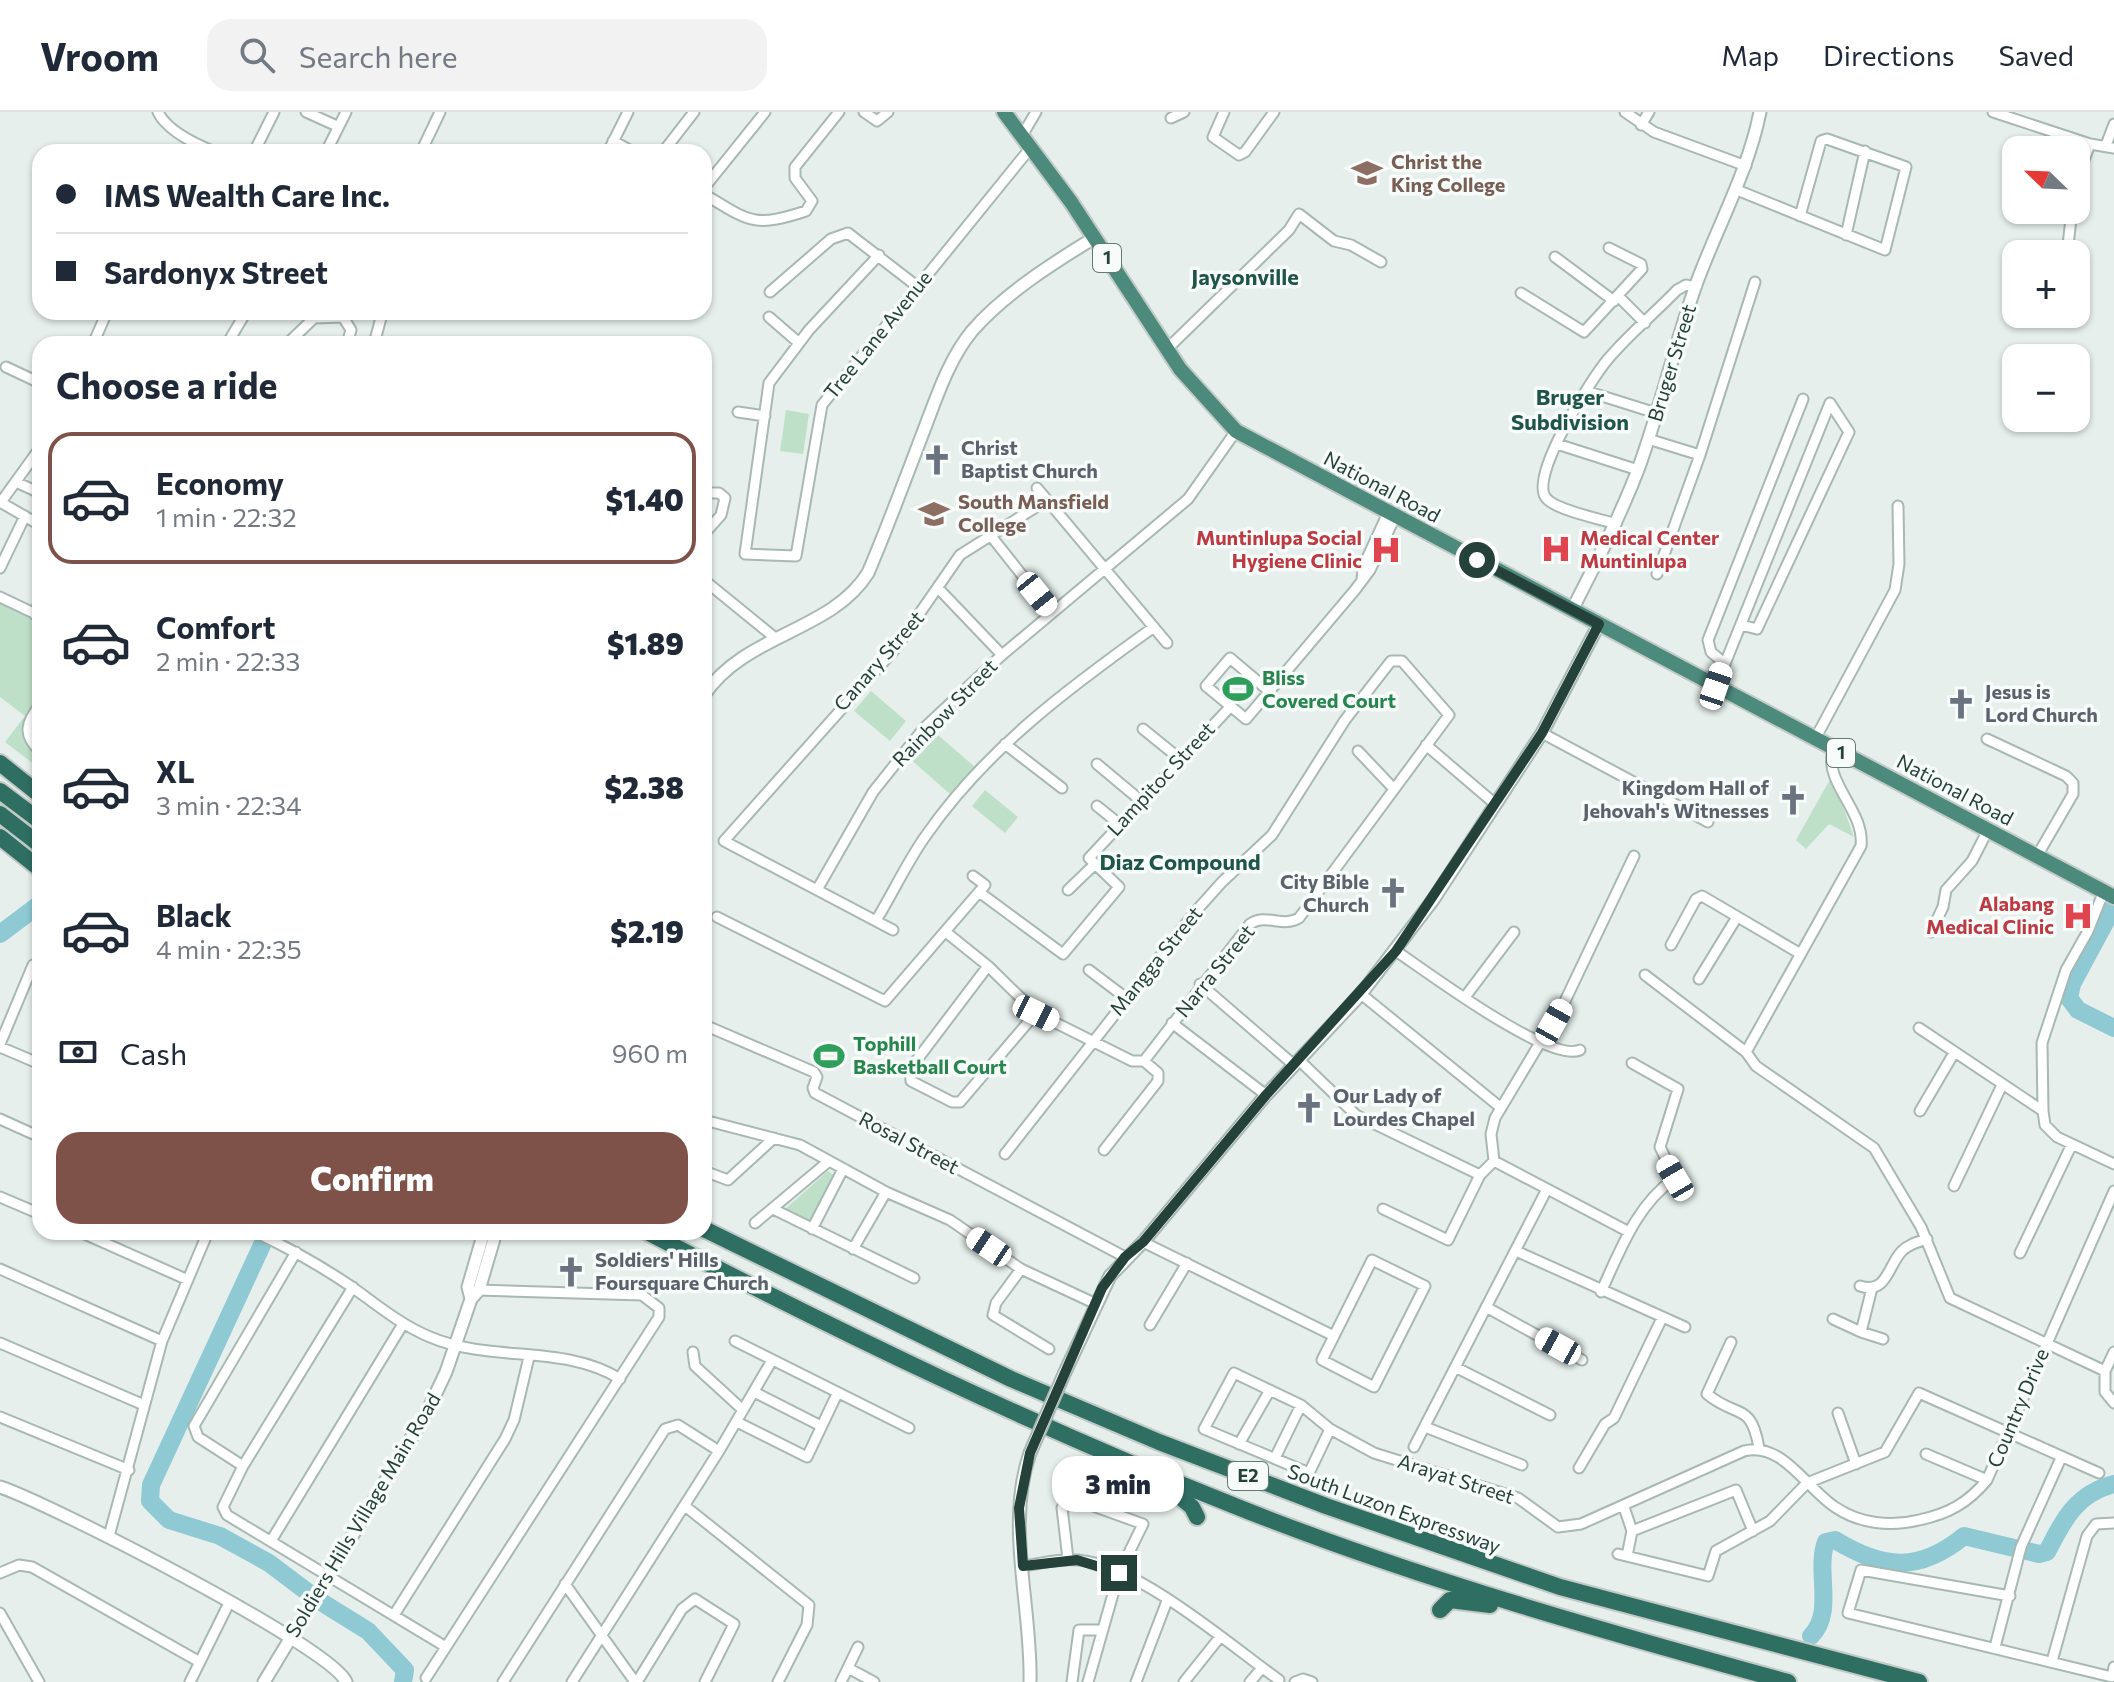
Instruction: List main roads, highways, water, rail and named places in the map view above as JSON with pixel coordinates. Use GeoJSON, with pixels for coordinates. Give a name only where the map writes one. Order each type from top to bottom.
{"type":"FeatureCollection","features":[{"type":"Feature","properties":{"kind":"highway","name":"National Road"},"geometry":{"type":"LineString","coordinates":[[1004,112],[1027,140],[1094,238],[1166,350],[1215,413],[1236,431],[2110,894]]}},
{"type":"Feature","properties":{"kind":"highway"},"geometry":{"type":"LineString","coordinates":[[0,763],[32,789]]}},
{"type":"Feature","properties":{"kind":"highway"},"geometry":{"type":"LineString","coordinates":[[0,791],[32,815]]}},
{"type":"Feature","properties":{"kind":"highway"},"geometry":{"type":"LineString","coordinates":[[0,814],[32,839]]}},
{"type":"Feature","properties":{"kind":"highway"},"geometry":{"type":"LineString","coordinates":[[0,837],[32,863]]}},
{"type":"Feature","properties":{"kind":"highway","name":"South Luzon Expressway"},"geometry":{"type":"LineString","coordinates":[[712,1233],[1011,1379],[1159,1442],[1326,1506],[1560,1587],[1919,1682]]}},
{"type":"Feature","properties":{"kind":"highway","name":"E2"},"geometry":{"type":"LineString","coordinates":[[663,1240],[917,1367],[1143,1467],[1324,1539],[1562,1620],[1788,1682]]}},
{"type":"Feature","properties":{"kind":"highway"},"geometry":{"type":"LineString","coordinates":[[1143,1467],[1192,1507],[1197,1517]]}},
{"type":"Feature","properties":{"kind":"highway"},"geometry":{"type":"LineString","coordinates":[[1440,1610],[1450,1600],[1472,1601],[1562,1620]]}},
{"type":"Feature","properties":{"kind":"waterway"},"geometry":{"type":"LineString","coordinates":[[2114,906],[2072,984],[2069,998],[2078,1010],[2114,1028]]}},
{"type":"Feature","properties":{"kind":"waterway"},"geometry":{"type":"LineString","coordinates":[[0,934],[32,910]]}},
{"type":"Feature","properties":{"kind":"waterway"},"geometry":{"type":"LineString","coordinates":[[264,1240],[151,1485],[150,1501],[169,1520],[220,1536],[269,1563],[318,1600],[368,1631],[405,1670],[403,1682]]}},
{"type":"Feature","properties":{"kind":"waterway"},"geometry":{"type":"LineString","coordinates":[[1811,1636],[1822,1615],[1822,1566],[1826,1542],[1835,1540],[1870,1557],[1901,1563],[1932,1556],[1964,1536],[2039,1554],[2047,1552],[2066,1519],[2081,1501],[2114,1484]]}},
{"type":"Feature","properties":{"kind":"place","name":"Christ the King College"},"geometry":{"type":"Point","coordinates":[1367,173]}},
{"type":"Feature","properties":{"kind":"place","name":"Christ Baptist Church"},"geometry":{"type":"Point","coordinates":[937,460]}},
{"type":"Feature","properties":{"kind":"place","name":"South Mansfield College"},"geometry":{"type":"Point","coordinates":[934,514]}},
{"type":"Feature","properties":{"kind":"place","name":"Medical Center Muntinlupa"},"geometry":{"type":"Point","coordinates":[1556,549]}},
{"type":"Feature","properties":{"kind":"place","name":"Muntinlupa Social Hygiene Clinic"},"geometry":{"type":"Point","coordinates":[1386,550]}},
{"type":"Feature","properties":{"kind":"place","name":"Bliss Covered Court"},"geometry":{"type":"Point","coordinates":[1238,689]}},
{"type":"Feature","properties":{"kind":"place","name":"Jesus is Lord Church"},"geometry":{"type":"Point","coordinates":[1961,704]}},
{"type":"Feature","properties":{"kind":"place","name":"Kingdom Hall of Jehovah's Witnesses"},"geometry":{"type":"Point","coordinates":[1793,800]}},
{"type":"Feature","properties":{"kind":"place","name":"City Bible Church"},"geometry":{"type":"Point","coordinates":[1393,893]}},
{"type":"Feature","properties":{"kind":"place","name":"Alabang Medical Clinic"},"geometry":{"type":"Point","coordinates":[2078,916]}},
{"type":"Feature","properties":{"kind":"place","name":"Tophill Basketball Court"},"geometry":{"type":"Point","coordinates":[829,1056]}},
{"type":"Feature","properties":{"kind":"place","name":"Our Lady of Lourdes Chapel"},"geometry":{"type":"Point","coordinates":[1309,1108]}},
{"type":"Feature","properties":{"kind":"place","name":"Soldiers' Hills Foursquare Church"},"geometry":{"type":"Point","coordinates":[571,1272]}},
{"type":"Feature","properties":{"kind":"district","name":"Jaysonville"},"geometry":{"type":"Point","coordinates":[1245,277]}},
{"type":"Feature","properties":{"kind":"district","name":"Bruger Subdivision"},"geometry":{"type":"Point","coordinates":[1570,410]}},
{"type":"Feature","properties":{"kind":"district","name":"Diaz Compound"},"geometry":{"type":"Point","coordinates":[1180,862]}}]}
